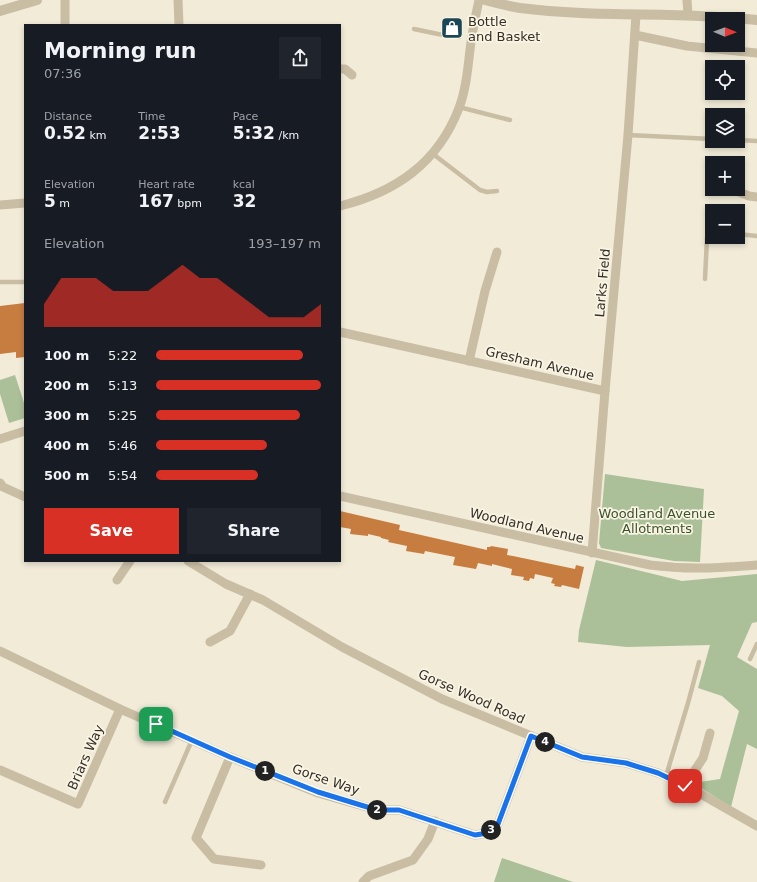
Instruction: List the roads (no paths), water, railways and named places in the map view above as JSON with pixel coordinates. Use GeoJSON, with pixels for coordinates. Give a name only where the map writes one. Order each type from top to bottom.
{"type":"FeatureCollection","features":[{"type":"Feature","properties":{"kind":"street"},"geometry":{"type":"LineString","coordinates":[[0,11],[37,0]]}},
{"type":"Feature","properties":{"kind":"street"},"geometry":{"type":"LineString","coordinates":[[65,0],[65,24]]}},
{"type":"Feature","properties":{"kind":"street"},"geometry":{"type":"LineString","coordinates":[[178,0],[179,24]]}},
{"type":"Feature","properties":{"kind":"street"},"geometry":{"type":"LineString","coordinates":[[341,206],[358,201],[390,188],[414,172],[433,154],[448,131],[460,107],[466,83],[471,40],[479,0]]}},
{"type":"Feature","properties":{"kind":"street"},"geometry":{"type":"LineString","coordinates":[[485,0],[525,8],[636,15],[724,16],[757,20]]}},
{"type":"Feature","properties":{"kind":"street"},"geometry":{"type":"LineString","coordinates":[[687,0],[688,15]]}},
{"type":"Feature","properties":{"kind":"street","name":"Larks Field"},"geometry":{"type":"LineString","coordinates":[[592,553],[628,135],[636,15]]}},
{"type":"Feature","properties":{"kind":"street"},"geometry":{"type":"LineString","coordinates":[[635,35],[687,46],[757,53]]}},
{"type":"Feature","properties":{"kind":"street"},"geometry":{"type":"LineString","coordinates":[[341,69],[345,69],[352,75]]}},
{"type":"Feature","properties":{"kind":"street"},"geometry":{"type":"LineString","coordinates":[[745,194],[757,197]]}},
{"type":"Feature","properties":{"kind":"street"},"geometry":{"type":"LineString","coordinates":[[0,205],[24,203]]}},
{"type":"Feature","properties":{"kind":"street","name":"Gresham Avenue"},"geometry":{"type":"LineString","coordinates":[[469,361],[485,291],[497,252]]}},
{"type":"Feature","properties":{"kind":"street","name":"Gresham Avenue"},"geometry":{"type":"LineString","coordinates":[[341,332],[605,391]]}},
{"type":"Feature","properties":{"kind":"street"},"geometry":{"type":"LineString","coordinates":[[0,439],[24,431]]}},
{"type":"Feature","properties":{"kind":"street"},"geometry":{"type":"LineString","coordinates":[[0,483],[3,487],[24,497]]}},
{"type":"Feature","properties":{"kind":"street","name":"Woodland Avenue"},"geometry":{"type":"LineString","coordinates":[[341,496],[650,565],[675,568],[711,568],[757,565]]}},
{"type":"Feature","properties":{"kind":"street"},"geometry":{"type":"LineString","coordinates":[[117,580],[129,562]]}},
{"type":"Feature","properties":{"kind":"street","name":"Gorse Wood Road"},"geometry":{"type":"LineString","coordinates":[[190,562],[226,584],[250,594],[342,647],[442,699],[582,757],[626,763],[666,776],[757,826]]}},
{"type":"Feature","properties":{"kind":"street"},"geometry":{"type":"LineString","coordinates":[[210,642],[230,631],[250,594]]}},
{"type":"Feature","properties":{"kind":"street","name":"Gorse Way"},"geometry":{"type":"LineString","coordinates":[[0,651],[120,709],[230,757],[318,792],[377,810],[399,810],[475,835],[488,833],[498,824],[531,736]]}},
{"type":"Feature","properties":{"kind":"street","name":"Briars Way"},"geometry":{"type":"LineString","coordinates":[[0,770],[78,804],[120,709]]}},
{"type":"Feature","properties":{"kind":"street"},"geometry":{"type":"LineString","coordinates":[[685,786],[703,758],[710,733]]}},
{"type":"Feature","properties":{"kind":"street"},"geometry":{"type":"LineString","coordinates":[[230,757],[196,838],[214,859],[261,865]]}},
{"type":"Feature","properties":{"kind":"street"},"geometry":{"type":"LineString","coordinates":[[363,882],[370,876],[413,860],[428,839],[435,821]]}},
{"type":"Feature","properties":{"kind":"lane"},"geometry":{"type":"LineString","coordinates":[[414,29],[459,37]]}},
{"type":"Feature","properties":{"kind":"lane"},"geometry":{"type":"LineString","coordinates":[[460,107],[510,120]]}},
{"type":"Feature","properties":{"kind":"lane"},"geometry":{"type":"LineString","coordinates":[[628,135],[705,139]]}},
{"type":"Feature","properties":{"kind":"lane"},"geometry":{"type":"LineString","coordinates":[[745,140],[757,141]]}},
{"type":"Feature","properties":{"kind":"lane"},"geometry":{"type":"LineString","coordinates":[[433,154],[480,190],[487,192],[496,191]]}},
{"type":"Feature","properties":{"kind":"lane"},"geometry":{"type":"LineString","coordinates":[[745,235],[757,236]]}},
{"type":"Feature","properties":{"kind":"lane"},"geometry":{"type":"LineString","coordinates":[[705,278],[707,244]]}},
{"type":"Feature","properties":{"kind":"lane"},"geometry":{"type":"LineString","coordinates":[[0,282],[24,282]]}},
{"type":"Feature","properties":{"kind":"lane"},"geometry":{"type":"LineString","coordinates":[[750,659],[757,644]]}},
{"type":"Feature","properties":{"kind":"lane"},"geometry":{"type":"LineString","coordinates":[[666,776],[699,662]]}},
{"type":"Feature","properties":{"kind":"lane"},"geometry":{"type":"LineString","coordinates":[[165,802],[192,740]]}},
{"type":"Feature","properties":{"kind":"place","name":"Bottle and Basket"},"geometry":{"type":"Point","coordinates":[452,28]}},
{"type":"Feature","properties":{"kind":"park label","name":"Woodland Avenue Allotments"},"geometry":{"type":"Point","coordinates":[657,520]}}]}
